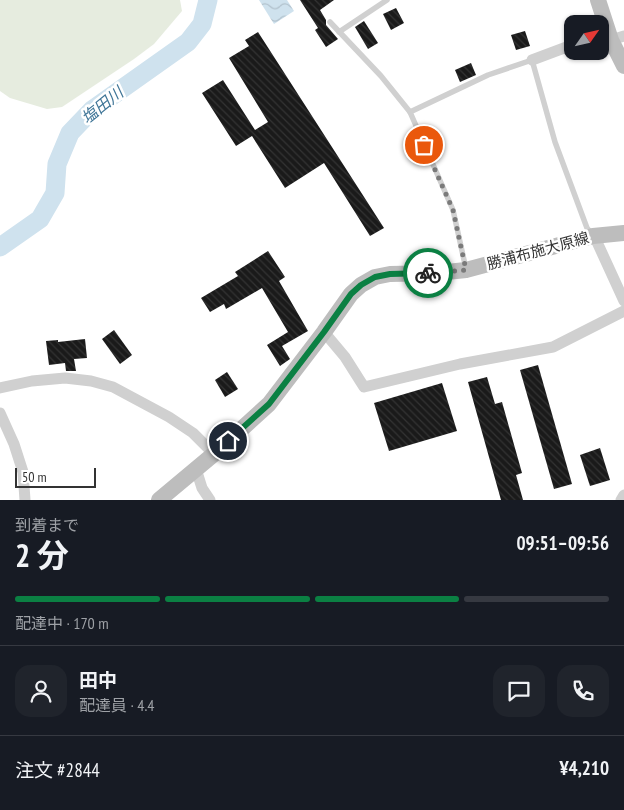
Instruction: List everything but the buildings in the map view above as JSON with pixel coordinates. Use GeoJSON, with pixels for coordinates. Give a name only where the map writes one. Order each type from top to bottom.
{"type":"FeatureCollection","features":[{"type":"Feature","properties":{"kind":"main road"},"geometry":{"type":"LineString","coordinates":[[598,0],[624,66]]}},
{"type":"Feature","properties":{"kind":"main road","name":"勝浦布施大原線"},"geometry":{"type":"LineString","coordinates":[[159,500],[214,454],[269,404],[351,294],[361,285],[375,277],[390,274],[466,270],[593,236],[624,233]]}},
{"type":"Feature","properties":{"kind":"street"},"geometry":{"type":"LineString","coordinates":[[532,60],[564,48]]}},
{"type":"Feature","properties":{"kind":"street"},"geometry":{"type":"LineString","coordinates":[[593,236],[624,301]]}},
{"type":"Feature","properties":{"kind":"street"},"geometry":{"type":"LineString","coordinates":[[324,332],[345,357],[364,387],[460,364],[553,347],[624,311]]}},
{"type":"Feature","properties":{"kind":"street"},"geometry":{"type":"LineString","coordinates":[[0,388],[32,381],[65,378],[91,381],[113,387],[169,417],[193,433],[214,454]]}},
{"type":"Feature","properties":{"kind":"street"},"geometry":{"type":"LineString","coordinates":[[0,413],[14,444],[23,472],[25,500]]}},
{"type":"Feature","properties":{"kind":"street"},"geometry":{"type":"LineString","coordinates":[[196,469],[202,488],[210,500]]}},
{"type":"Feature","properties":{"kind":"street"},"geometry":{"type":"LineString","coordinates":[[621,500],[624,495]]}},
{"type":"Feature","properties":{"kind":"lane"},"geometry":{"type":"LineString","coordinates":[[339,32],[387,0]]}},
{"type":"Feature","properties":{"kind":"lane"},"geometry":{"type":"LineString","coordinates":[[330,22],[381,76],[410,112],[453,210],[466,270]]}},
{"type":"Feature","properties":{"kind":"lane"},"geometry":{"type":"LineString","coordinates":[[410,112],[488,75],[532,60],[555,142],[587,228],[593,236]]}},
{"type":"Feature","properties":{"kind":"shaded area"},"geometry":{"type":"Polygon","coordinates":[[[0,0],[180,0],[182,11],[154,44],[134,59],[62,107],[47,109],[10,98],[0,91],[0,0]]]}},
{"type":"Feature","properties":{"kind":"water"},"geometry":{"type":"Polygon","coordinates":[[[259,0],[287,0],[294,11],[274,24],[259,0]]]}},
{"type":"Feature","properties":{"kind":"waterway","name":"塩田川"},"geometry":{"type":"LineString","coordinates":[[0,247],[40,219],[55,193],[57,164],[70,133],[92,110],[188,42],[202,24],[208,0]]}},
{"type":"Feature","properties":{"kind":"way so far"},"geometry":{"type":"LineString","coordinates":[[424,145],[453,210],[466,270],[428,273]]}},
{"type":"Feature","properties":{"kind":"route"},"geometry":{"type":"LineString","coordinates":[[228,441],[269,404],[351,294],[361,285],[375,277],[390,274],[428,273]]}}]}
